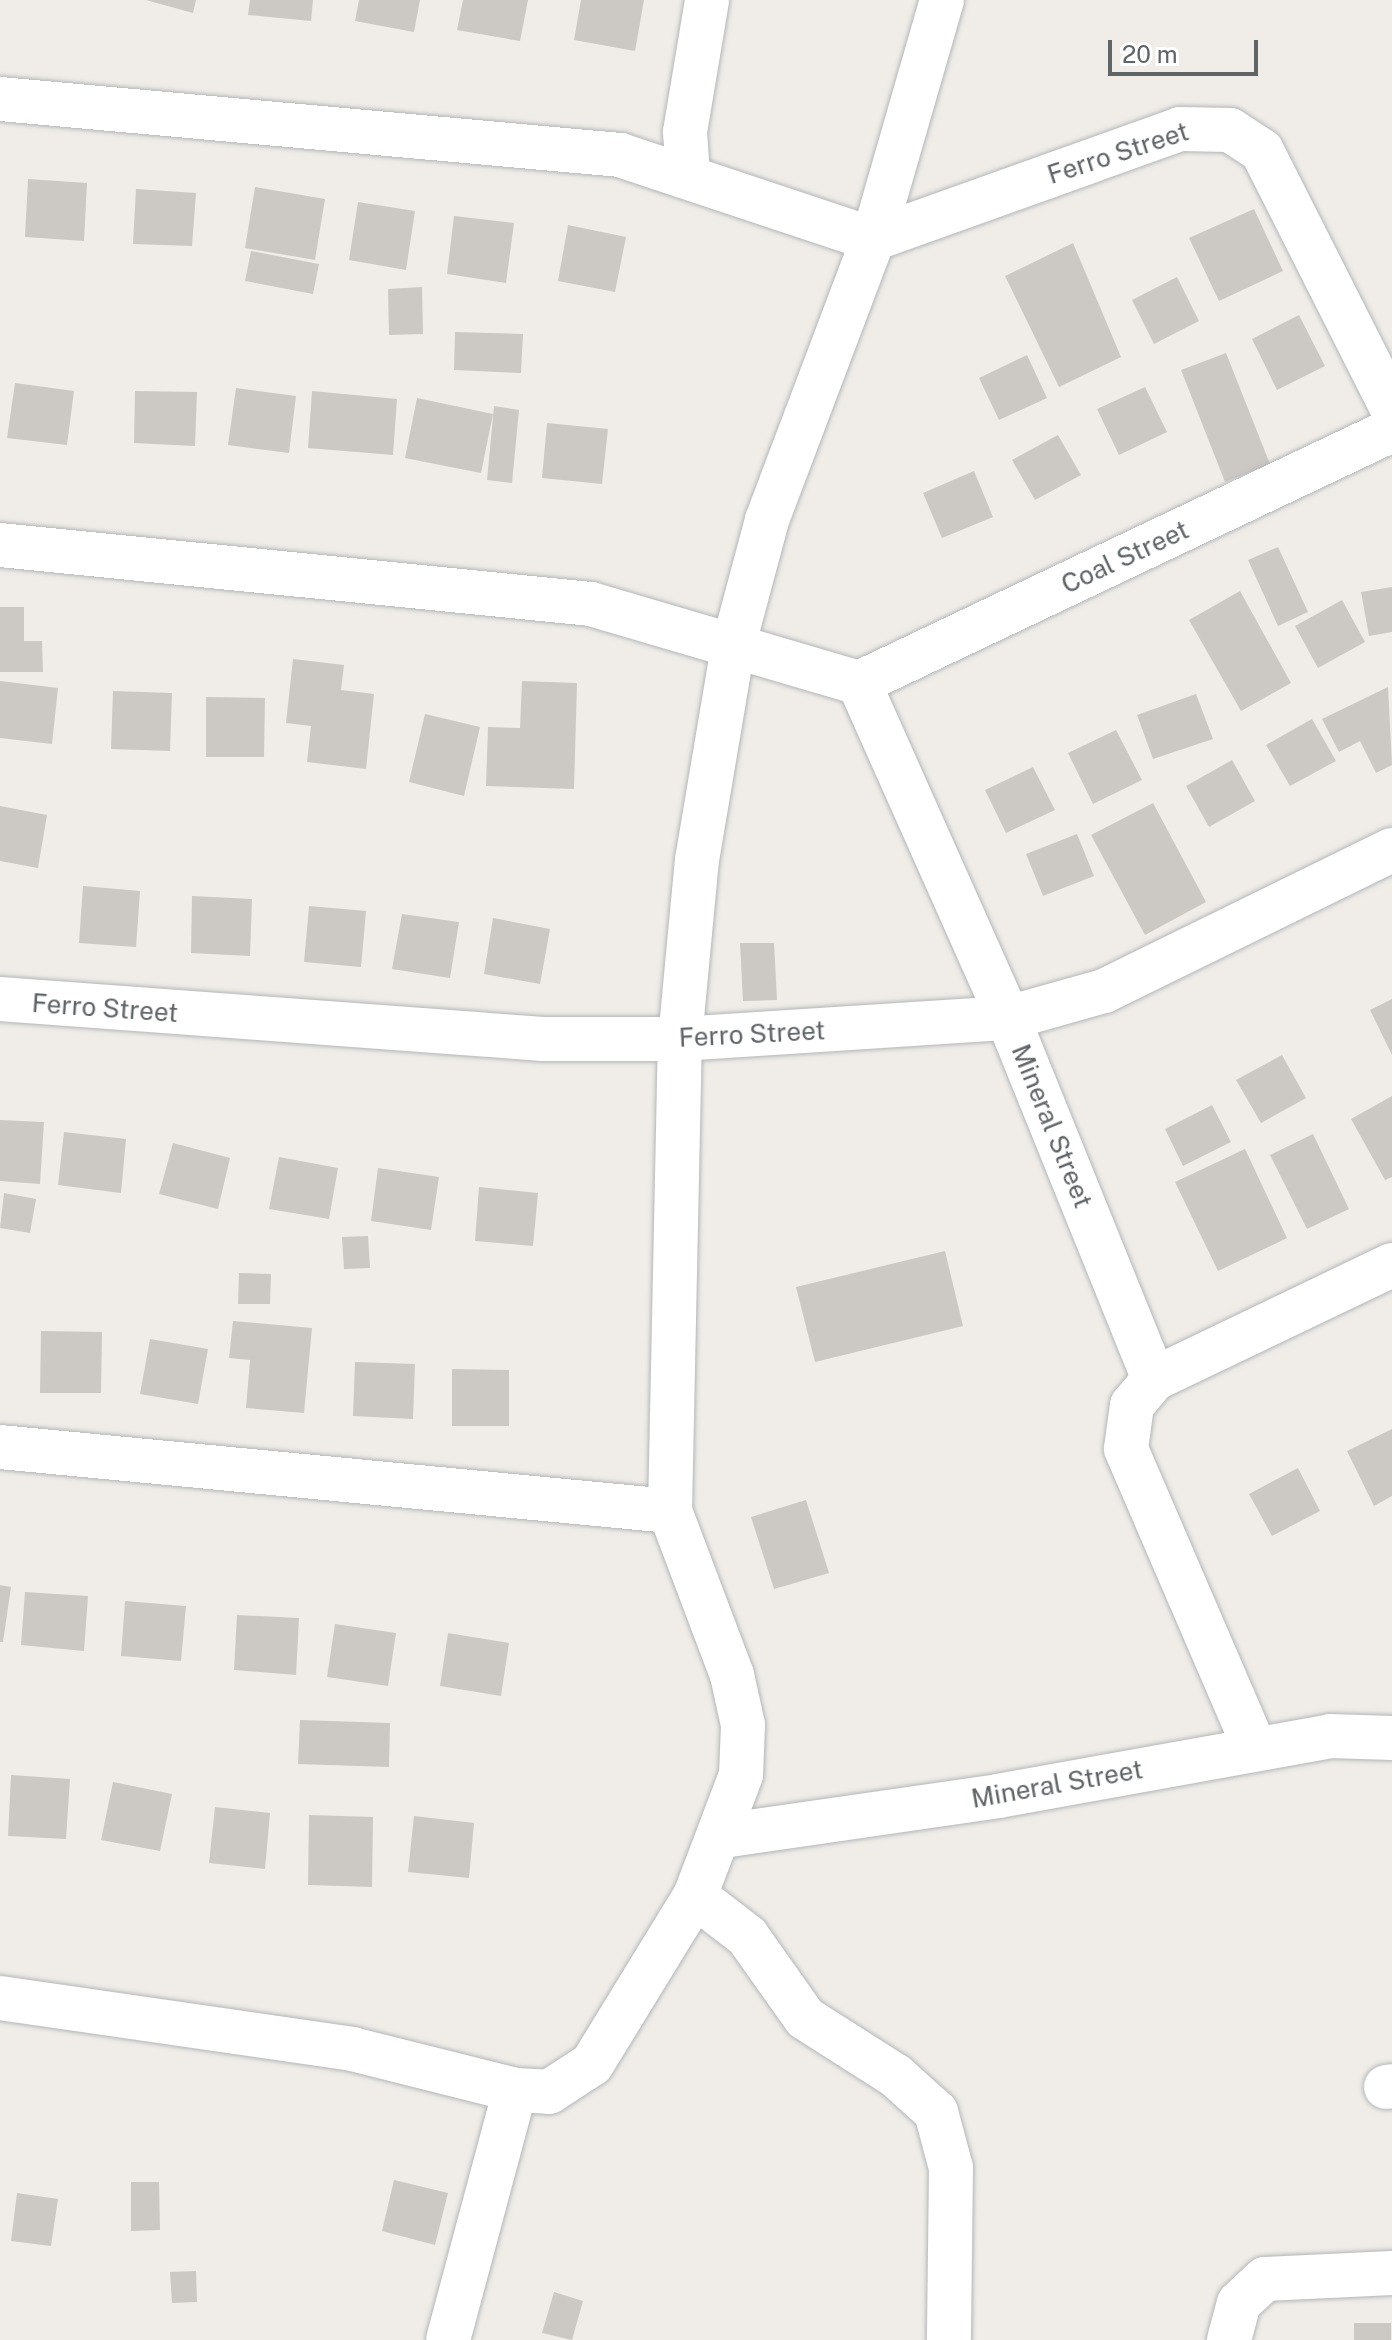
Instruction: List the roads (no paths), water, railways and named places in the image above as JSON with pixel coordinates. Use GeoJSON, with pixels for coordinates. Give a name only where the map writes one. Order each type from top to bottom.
{"type":"FeatureCollection","features":[{"type":"Feature","properties":{"kind":"street"},"geometry":{"type":"LineString","coordinates":[[688,175],[685,132],[707,0]]}},
{"type":"Feature","properties":{"kind":"street"},"geometry":{"type":"LineString","coordinates":[[0,1998],[352,2049],[515,2090],[549,2092],[592,2064],[695,1896],[722,1836],[741,1775],[743,1725],[732,1675],[670,1511],[680,1039],[697,860],[733,647],[767,520],[866,258],[942,0]]}},
{"type":"Feature","properties":{"kind":"street"},"geometry":{"type":"LineString","coordinates":[[0,99],[620,155],[688,175],[866,258]]}},
{"type":"Feature","properties":{"kind":"street","name":"Ferro Street"},"geometry":{"type":"LineString","coordinates":[[866,258],[1180,129],[1230,130],[1262,151],[1392,408]]}},
{"type":"Feature","properties":{"kind":"street","name":"Coal Street"},"geometry":{"type":"LineString","coordinates":[[859,683],[1392,430]]}},
{"type":"Feature","properties":{"kind":"street"},"geometry":{"type":"LineString","coordinates":[[0,545],[591,604],[859,683],[1008,1018]]}},
{"type":"Feature","properties":{"kind":"street","name":"Mineral Street"},"geometry":{"type":"LineString","coordinates":[[1154,1379],[1008,1018],[1104,991],[1392,850]]}},
{"type":"Feature","properties":{"kind":"street","name":"Ferro Street"},"geometry":{"type":"LineString","coordinates":[[0,999],[543,1039],[680,1039],[1008,1018]]}},
{"type":"Feature","properties":{"kind":"street"},"geometry":{"type":"LineString","coordinates":[[1255,1749],[1126,1449],[1132,1405],[1154,1379],[1392,1265]]}},
{"type":"Feature","properties":{"kind":"street"},"geometry":{"type":"LineString","coordinates":[[0,1447],[670,1511]]}},
{"type":"Feature","properties":{"kind":"street","name":"Mineral Street"},"geometry":{"type":"LineString","coordinates":[[722,1836],[1330,1736],[1392,1738]]}},
{"type":"Feature","properties":{"kind":"street"},"geometry":{"type":"LineString","coordinates":[[695,1896],[747,1936],[805,2018],[896,2076],[936,2112],[951,2168],[949,2340]]}},
{"type":"Feature","properties":{"kind":"street"},"geometry":{"type":"LineString","coordinates":[[448,2340],[515,2090]]}},
{"type":"Feature","properties":{"kind":"street"},"geometry":{"type":"LineString","coordinates":[[1229,2340],[1239,2303],[1265,2279],[1392,2273]]}}]}
